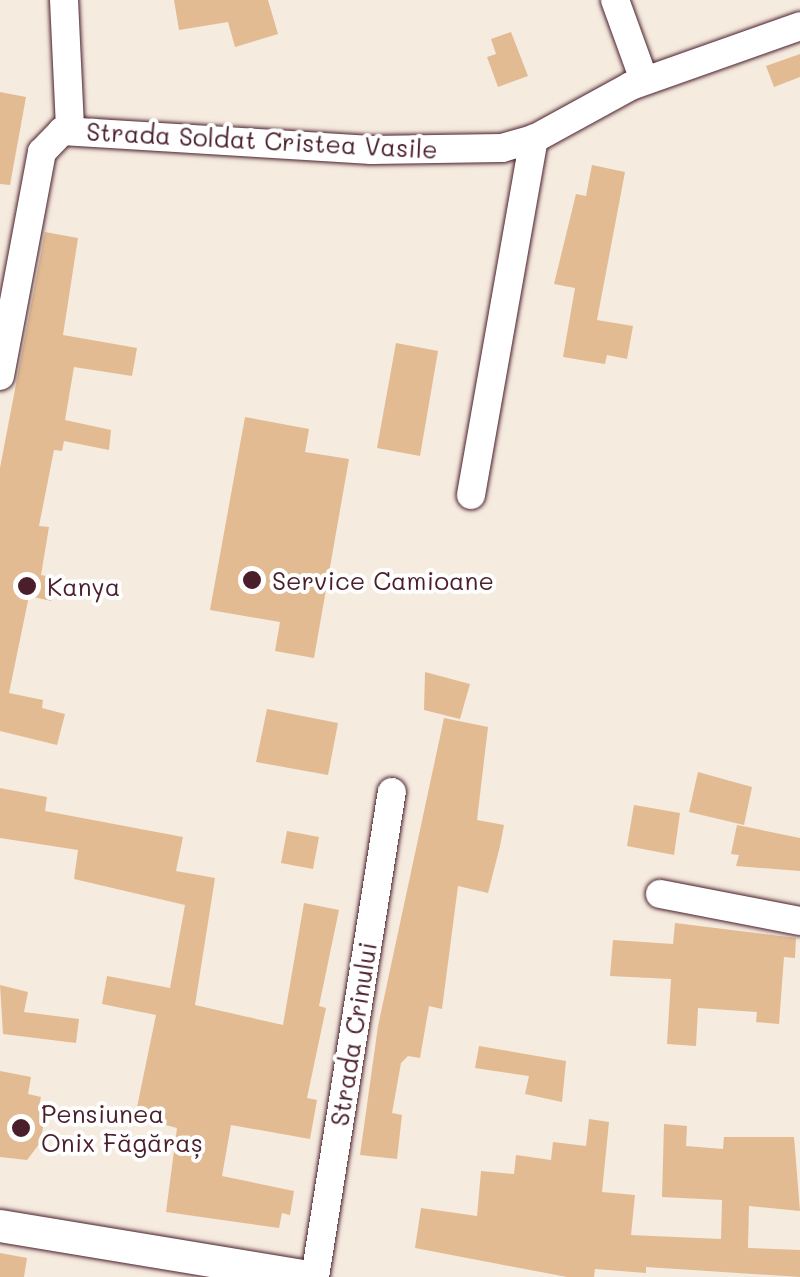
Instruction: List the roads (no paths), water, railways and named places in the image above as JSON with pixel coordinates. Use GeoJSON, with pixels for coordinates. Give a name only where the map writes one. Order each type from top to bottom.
{"type":"FeatureCollection","features":[{"type":"Feature","properties":{"kind":"main road"},"geometry":{"type":"LineString","coordinates":[[0,1226],[307,1277]]}},
{"type":"Feature","properties":{"kind":"street"},"geometry":{"type":"LineString","coordinates":[[64,0],[70,129]]}},
{"type":"Feature","properties":{"kind":"street"},"geometry":{"type":"LineString","coordinates":[[615,0],[644,80]]}},
{"type":"Feature","properties":{"kind":"street","name":"Strada Soldat Cristea Vasile"},"geometry":{"type":"LineString","coordinates":[[0,376],[42,152],[54,136],[70,129],[404,151],[484,150],[534,139],[644,80],[800,26]]}},
{"type":"Feature","properties":{"kind":"street"},"geometry":{"type":"LineString","coordinates":[[471,495],[534,139]]}},
{"type":"Feature","properties":{"kind":"street","name":"Strada Crinului"},"geometry":{"type":"LineString","coordinates":[[315,1277],[392,792]]}},
{"type":"Feature","properties":{"kind":"street"},"geometry":{"type":"LineString","coordinates":[[660,894],[800,921]]}},
{"type":"Feature","properties":{"kind":"place","name":"Service Camioane"},"geometry":{"type":"Point","coordinates":[252,580]}},
{"type":"Feature","properties":{"kind":"place","name":"Kanya"},"geometry":{"type":"Point","coordinates":[27,586]}},
{"type":"Feature","properties":{"kind":"place","name":"Pensiunea Onix Făgăraș"},"geometry":{"type":"Point","coordinates":[21,1128]}}]}
